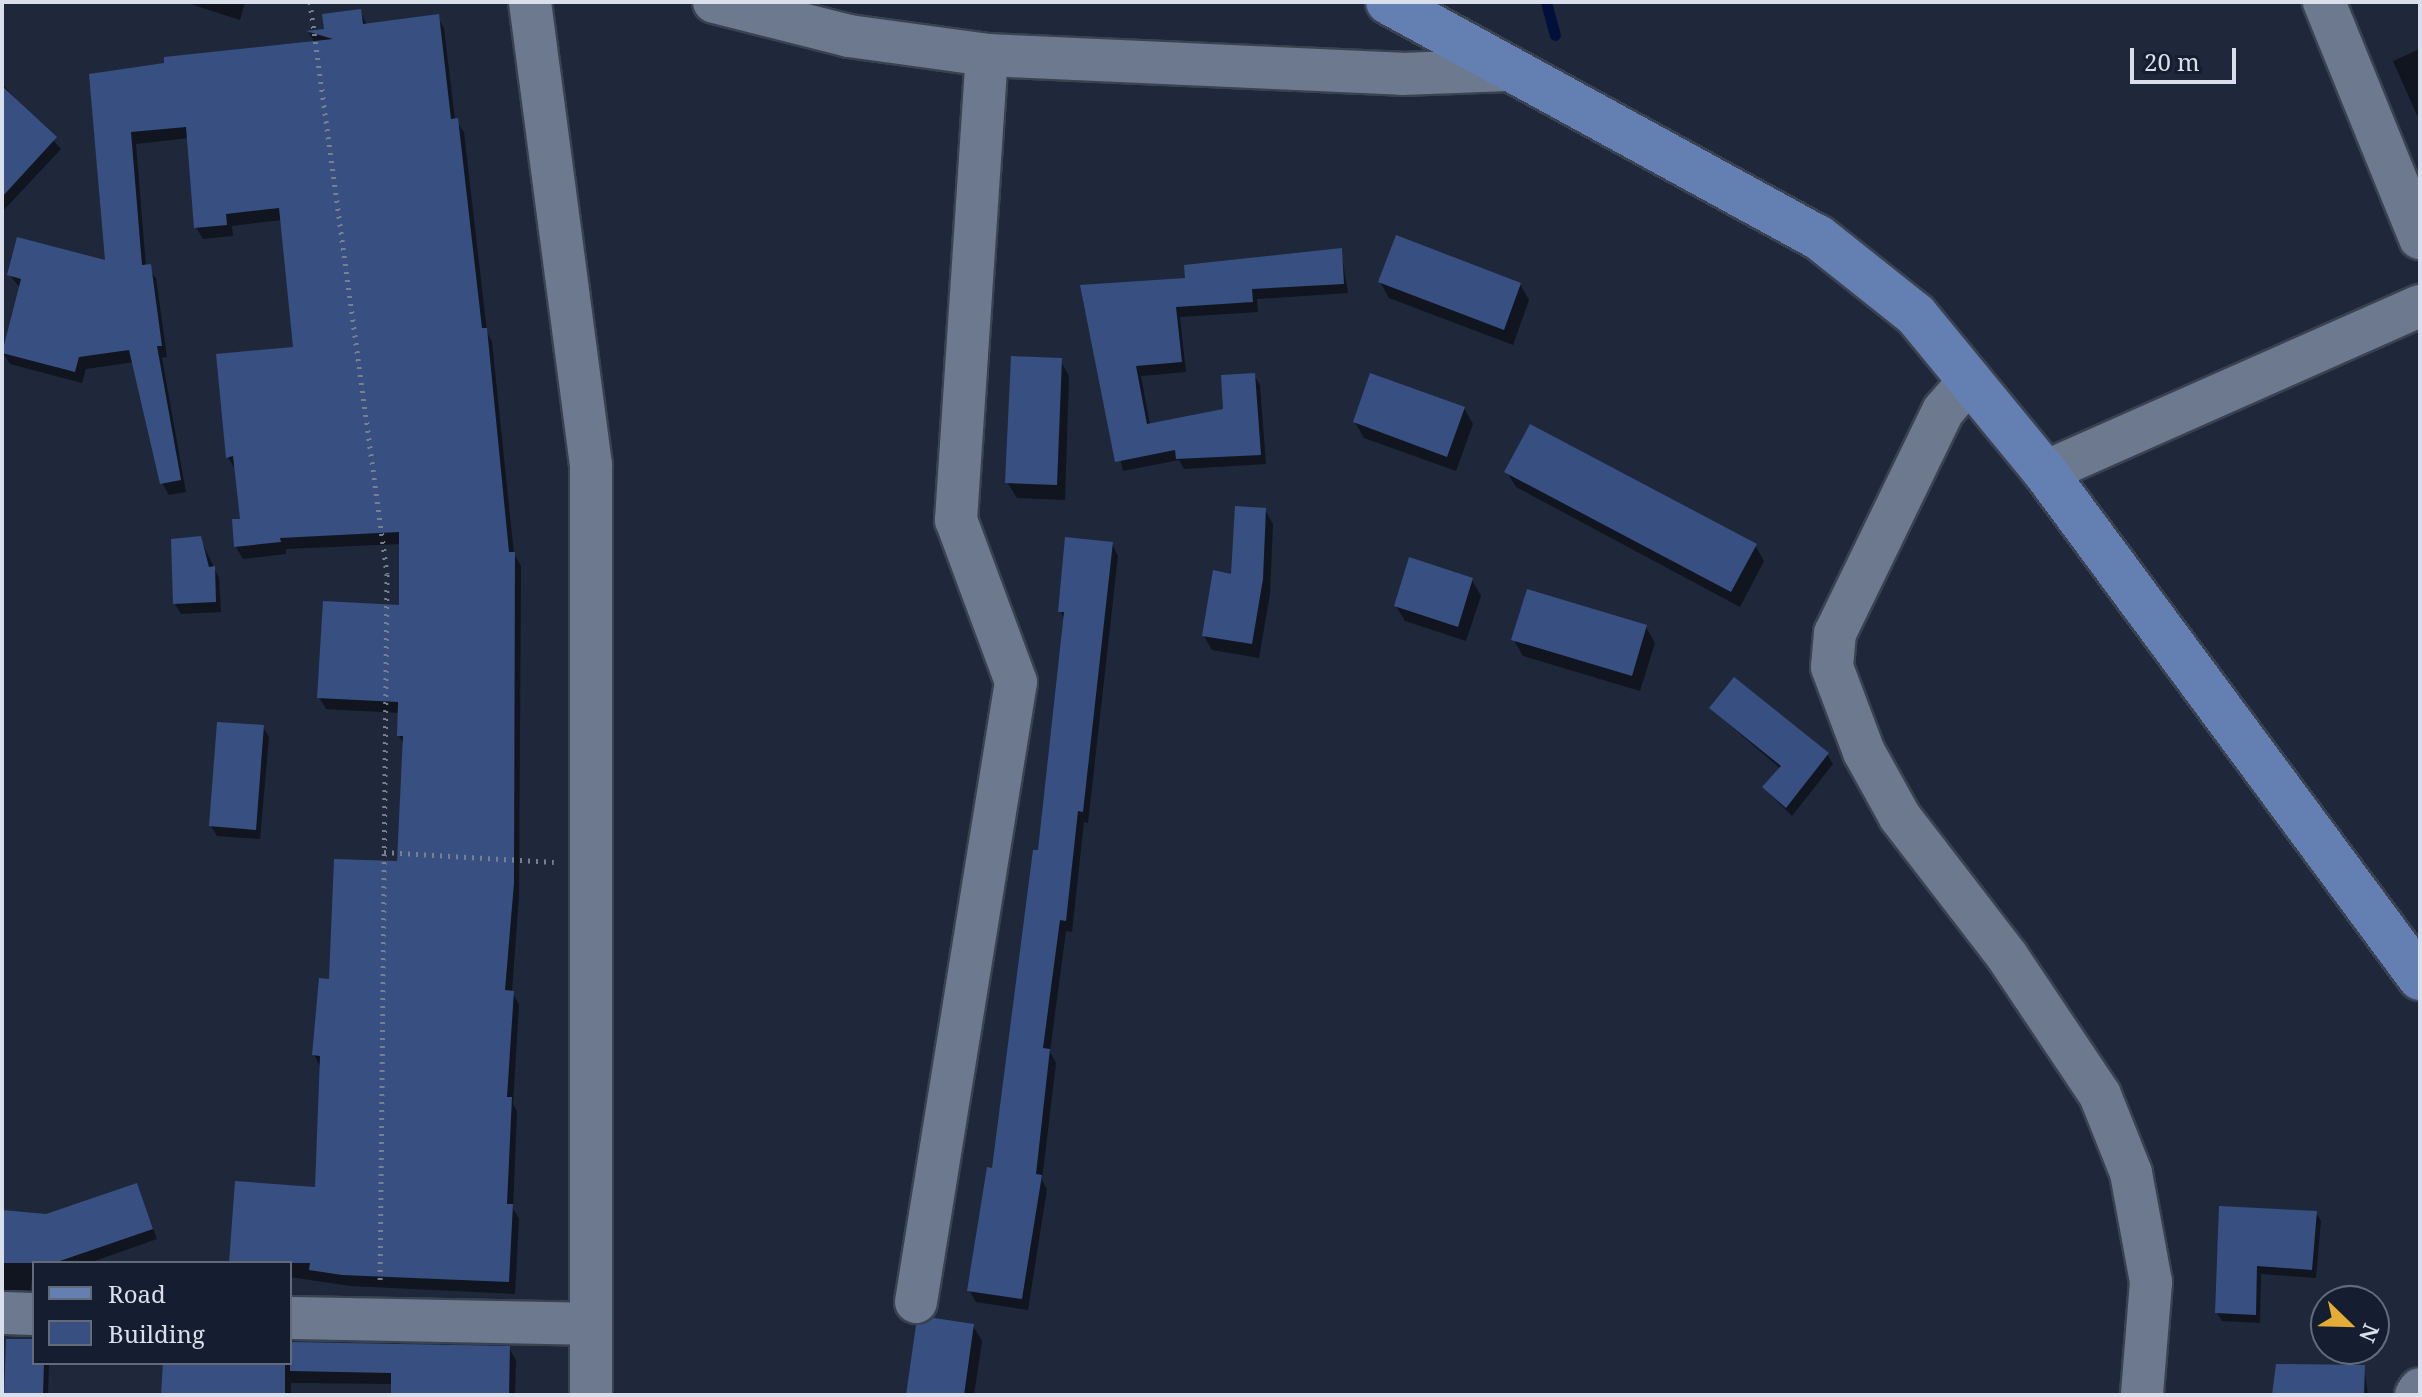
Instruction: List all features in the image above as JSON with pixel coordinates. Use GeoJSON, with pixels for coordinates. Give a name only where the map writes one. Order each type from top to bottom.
{"type":"FeatureCollection","features":[{"type":"Feature","properties":{"kind":"main road"},"geometry":{"type":"LineString","coordinates":[[1388,2],[1818,237],[1916,315],[2045,472],[2420,978]]}},
{"type":"Feature","properties":{"kind":"street"},"geometry":{"type":"LineString","coordinates":[[530,2],[591,464],[591,1395]]}},
{"type":"Feature","properties":{"kind":"street"},"geometry":{"type":"LineString","coordinates":[[714,2],[849,36],[987,55],[1402,74],[1508,70]]}},
{"type":"Feature","properties":{"kind":"street"},"geometry":{"type":"LineString","coordinates":[[2324,2],[2406,168],[2420,238]]}},
{"type":"Feature","properties":{"kind":"street"},"geometry":{"type":"LineString","coordinates":[[916,1302],[1016,682],[956,520],[987,55]]}},
{"type":"Feature","properties":{"kind":"street"},"geometry":{"type":"LineString","coordinates":[[2045,472],[2420,306]]}},
{"type":"Feature","properties":{"kind":"street"},"geometry":{"type":"LineString","coordinates":[[1970,380],[1943,411],[1835,633],[1832,667],[1864,752],[1900,817],[2007,956],[2100,1095],[2131,1173],[2151,1282],[2142,1395]]}},
{"type":"Feature","properties":{"kind":"street"},"geometry":{"type":"LineString","coordinates":[[2,1313],[32,1314]]}},
{"type":"Feature","properties":{"kind":"street"},"geometry":{"type":"LineString","coordinates":[[292,1318],[590,1324]]}},
{"type":"Feature","properties":{"kind":"street"},"geometry":{"type":"LineString","coordinates":[[2416,1395],[2420,1389]]}},
{"type":"Feature","properties":{"kind":"path"},"geometry":{"type":"LineString","coordinates":[[310,2],[387,574],[379,1320]]}},
{"type":"Feature","properties":{"kind":"path"},"geometry":{"type":"LineString","coordinates":[[384,852],[591,864]]}},
{"type":"Feature","properties":{"kind":"building"},"geometry":{"type":"Polygon","coordinates":[[[361,9],[363,24],[439,14],[451,119],[458,118],[482,328],[487,328],[509,552],[515,552],[514,883],[505,990],[514,991],[507,1097],[512,1097],[507,1204],[513,1204],[509,1282],[342,1275],[309,1270],[310,1263],[229,1261],[235,1181],[315,1187],[320,1056],[312,1055],[319,978],[329,979],[334,859],[397,861],[403,736],[397,736],[398,702],[317,698],[323,601],[399,605],[399,532],[280,538],[281,542],[234,547],[232,519],[240,519],[233,456],[226,458],[216,354],[293,347],[279,208],[226,214],[227,225],[194,228],[186,127],[131,132],[142,265],[151,264],[162,346],[157,346],[181,480],[160,484],[129,350],[79,357],[75,372],[2,353],[21,279],[7,275],[17,237],[105,260],[89,74],[164,63],[164,57],[333,39],[306,31],[324,29],[322,14],[361,9]]]}},
{"type":"Feature","properties":{"kind":"building"},"geometry":{"type":"Polygon","coordinates":[[[2,86],[57,137],[2,197],[2,86]]]}},
{"type":"Feature","properties":{"kind":"building"},"geometry":{"type":"Polygon","coordinates":[[[1396,235],[1521,283],[1504,330],[1378,282],[1396,235]]]}},
{"type":"Feature","properties":{"kind":"building"},"geometry":{"type":"Polygon","coordinates":[[[1342,248],[1344,284],[1252,289],[1253,302],[1176,307],[1182,362],[1136,366],[1147,424],[1223,409],[1221,375],[1255,373],[1261,455],[1176,459],[1175,450],[1115,462],[1080,285],[1185,278],[1184,265],[1342,248]]]}},
{"type":"Feature","properties":{"kind":"building"},"geometry":{"type":"Polygon","coordinates":[[[1011,356],[1062,358],[1057,485],[1005,483],[1011,356]]]}},
{"type":"Feature","properties":{"kind":"building"},"geometry":{"type":"Polygon","coordinates":[[[1370,373],[1465,407],[1447,457],[1353,422],[1370,373]]]}},
{"type":"Feature","properties":{"kind":"building"},"geometry":{"type":"Polygon","coordinates":[[[1530,424],[1757,544],[1731,592],[1504,472],[1530,424]]]}},
{"type":"Feature","properties":{"kind":"building"},"geometry":{"type":"Polygon","coordinates":[[[1235,506],[1266,508],[1263,579],[1252,644],[1202,636],[1213,570],[1231,574],[1235,506]]]}},
{"type":"Feature","properties":{"kind":"building"},"geometry":{"type":"Polygon","coordinates":[[[201,536],[209,567],[215,566],[216,602],[173,604],[171,539],[201,536]]]}},
{"type":"Feature","properties":{"kind":"building"},"geometry":{"type":"Polygon","coordinates":[[[1065,537],[1113,542],[1083,812],[1078,811],[1066,921],[1060,920],[1043,1048],[1050,1049],[1036,1174],[1042,1175],[1022,1299],[967,1291],[987,1167],[992,1168],[1033,850],[1038,850],[1064,612],[1058,612],[1065,537]]]}},
{"type":"Feature","properties":{"kind":"building"},"geometry":{"type":"Polygon","coordinates":[[[1409,557],[1473,578],[1458,627],[1394,606],[1409,557]]]}},
{"type":"Feature","properties":{"kind":"building"},"geometry":{"type":"Polygon","coordinates":[[[1527,589],[1647,625],[1632,676],[1511,640],[1527,589]]]}},
{"type":"Feature","properties":{"kind":"building"},"geometry":{"type":"Polygon","coordinates":[[[1734,677],[1829,753],[1786,808],[1762,787],[1781,766],[1709,708],[1734,677]]]}},
{"type":"Feature","properties":{"kind":"building"},"geometry":{"type":"Polygon","coordinates":[[[217,722],[264,725],[256,830],[209,826],[217,722]]]}},
{"type":"Feature","properties":{"kind":"building"},"geometry":{"type":"Polygon","coordinates":[[[137,1183],[153,1229],[60,1261],[2,1263],[2,1210],[46,1214],[137,1183]]]}},
{"type":"Feature","properties":{"kind":"building"},"geometry":{"type":"Polygon","coordinates":[[[2219,1206],[2317,1211],[2312,1270],[2257,1266],[2256,1315],[2215,1313],[2219,1206]]]}},
{"type":"Feature","properties":{"kind":"building"},"geometry":{"type":"Polygon","coordinates":[[[934,1318],[974,1324],[964,1395],[906,1395],[916,1325],[934,1318]]]}},
{"type":"Feature","properties":{"kind":"building"},"geometry":{"type":"Polygon","coordinates":[[[6,1339],[32,1339],[32,1365],[44,1365],[43,1395],[4,1395],[6,1339]]]}},
{"type":"Feature","properties":{"kind":"building"},"geometry":{"type":"Polygon","coordinates":[[[292,1342],[510,1346],[509,1395],[391,1393],[391,1373],[290,1371],[292,1342]]]}},
{"type":"Feature","properties":{"kind":"building"},"geometry":{"type":"Polygon","coordinates":[[[2276,1364],[2365,1365],[2364,1395],[2272,1395],[2276,1364]]]}},
{"type":"Feature","properties":{"kind":"building"},"geometry":{"type":"Polygon","coordinates":[[[163,1365],[285,1365],[285,1395],[161,1395],[163,1365]]]}},
{"type":"Feature","properties":{"kind":"waterway"},"geometry":{"type":"LineString","coordinates":[[1546,2],[1555,35]]}}]}
